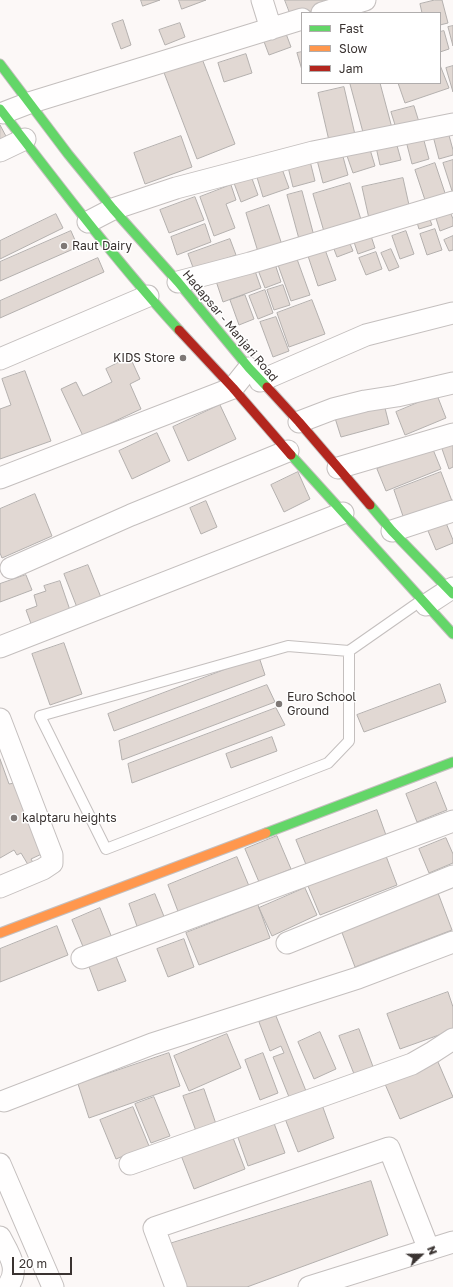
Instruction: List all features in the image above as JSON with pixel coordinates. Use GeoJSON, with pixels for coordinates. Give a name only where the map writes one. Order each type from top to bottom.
{"type":"FeatureCollection","features":[{"type":"Feature","properties":{"kind":"main road","name":"Hadapsar - Manjari Road"},"geometry":{"type":"LineString","coordinates":[[0,64],[113,209],[178,282],[254,375],[299,422],[392,531],[452,591]]}},
{"type":"Feature","properties":{"kind":"main road"},"geometry":{"type":"LineString","coordinates":[[1,111],[25,139],[88,222],[148,296],[233,388],[288,452],[453,634]]}},
{"type":"Feature","properties":{"kind":"main road"},"geometry":{"type":"LineString","coordinates":[[0,933],[453,762]]}},
{"type":"Feature","properties":{"kind":"street"},"geometry":{"type":"LineString","coordinates":[[262,0],[271,29]]}},
{"type":"Feature","properties":{"kind":"street"},"geometry":{"type":"LineString","coordinates":[[325,12],[365,0]]}},
{"type":"Feature","properties":{"kind":"street"},"geometry":{"type":"LineString","coordinates":[[1,111],[301,19]]}},
{"type":"Feature","properties":{"kind":"street"},"geometry":{"type":"LineString","coordinates":[[88,222],[113,209],[176,188],[313,152],[453,124]]}},
{"type":"Feature","properties":{"kind":"street"},"geometry":{"type":"LineString","coordinates":[[0,151],[25,139]]}},
{"type":"Feature","properties":{"kind":"street"},"geometry":{"type":"LineString","coordinates":[[178,282],[257,261],[453,202]]}},
{"type":"Feature","properties":{"kind":"street"},"geometry":{"type":"LineString","coordinates":[[0,359],[148,296]]}},
{"type":"Feature","properties":{"kind":"street"},"geometry":{"type":"LineString","coordinates":[[0,478],[233,388],[254,375],[366,336],[453,313]]}},
{"type":"Feature","properties":{"kind":"street"},"geometry":{"type":"LineString","coordinates":[[299,422],[333,409],[453,383]]}},
{"type":"Feature","properties":{"kind":"street"},"geometry":{"type":"LineString","coordinates":[[338,468],[453,434]]}},
{"type":"Feature","properties":{"kind":"street"},"geometry":{"type":"LineString","coordinates":[[11,568],[131,515],[288,452]]}},
{"type":"Feature","properties":{"kind":"street"},"geometry":{"type":"LineString","coordinates":[[392,531],[453,511]]}},
{"type":"Feature","properties":{"kind":"street"},"geometry":{"type":"LineString","coordinates":[[0,647],[343,513]]}},
{"type":"Feature","properties":{"kind":"street"},"geometry":{"type":"LineString","coordinates":[[424,603],[452,591]]}},
{"type":"Feature","properties":{"kind":"street"},"geometry":{"type":"LineString","coordinates":[[0,719],[52,855],[52,863],[43,869],[0,887]]}},
{"type":"Feature","properties":{"kind":"street"},"geometry":{"type":"LineString","coordinates":[[82,958],[453,821]]}},
{"type":"Feature","properties":{"kind":"street"},"geometry":{"type":"LineString","coordinates":[[287,943],[453,876]]}},
{"type":"Feature","properties":{"kind":"street"},"geometry":{"type":"LineString","coordinates":[[4,1101],[152,1044],[358,978],[453,942]]}},
{"type":"Feature","properties":{"kind":"street"},"geometry":{"type":"LineString","coordinates":[[130,1164],[412,1064],[453,1039]]}},
{"type":"Feature","properties":{"kind":"street"},"geometry":{"type":"LineString","coordinates":[[176,1287],[154,1228],[389,1148],[430,1250]]}},
{"type":"Feature","properties":{"kind":"street"},"geometry":{"type":"LineString","coordinates":[[0,1164],[53,1287]]}},
{"type":"Feature","properties":{"kind":"street"},"geometry":{"type":"LineString","coordinates":[[0,1237],[10,1256],[14,1270],[12,1281],[7,1287]]}},
{"type":"Feature","properties":{"kind":"street"},"geometry":{"type":"LineString","coordinates":[[309,1287],[453,1242]]}},
{"type":"Feature","properties":{"kind":"lane"},"geometry":{"type":"LineString","coordinates":[[349,650],[349,741],[328,763],[106,849],[40,716],[288,646],[349,650],[424,603]]}},
{"type":"Feature","properties":{"kind":"building"},"geometry":{"type":"Polygon","coordinates":[[[141,0],[160,0],[143,6],[141,0]]]}},
{"type":"Feature","properties":{"kind":"building"},"geometry":{"type":"Polygon","coordinates":[[[179,0],[206,0],[182,9],[179,0]]]}},
{"type":"Feature","properties":{"kind":"building"},"geometry":{"type":"Polygon","coordinates":[[[285,0],[342,0],[309,12],[301,12],[301,15],[292,18],[285,0]]]}},
{"type":"Feature","properties":{"kind":"building"},"geometry":{"type":"Polygon","coordinates":[[[435,0],[442,0],[448,23],[441,25],[441,12],[422,12],[420,4],[435,0]]]}},
{"type":"Feature","properties":{"kind":"building"},"geometry":{"type":"Polygon","coordinates":[[[123,20],[131,45],[121,49],[112,24],[123,20]]]}},
{"type":"Feature","properties":{"kind":"building"},"geometry":{"type":"Polygon","coordinates":[[[180,23],[185,37],[165,45],[159,30],[180,23]]]}},
{"type":"Feature","properties":{"kind":"building"},"geometry":{"type":"Polygon","coordinates":[[[453,26],[453,46],[448,27],[453,26]]]}},
{"type":"Feature","properties":{"kind":"building"},"geometry":{"type":"Polygon","coordinates":[[[285,31],[291,47],[269,55],[263,39],[285,31]]]}},
{"type":"Feature","properties":{"kind":"building"},"geometry":{"type":"Polygon","coordinates":[[[444,31],[449,49],[441,52],[441,32],[444,31]]]}},
{"type":"Feature","properties":{"kind":"building"},"geometry":{"type":"Polygon","coordinates":[[[301,52],[301,67],[297,53],[301,52]]]}},
{"type":"Feature","properties":{"kind":"building"},"geometry":{"type":"Polygon","coordinates":[[[246,54],[252,73],[224,82],[218,63],[246,54]]]}},
{"type":"Feature","properties":{"kind":"building"},"geometry":{"type":"Polygon","coordinates":[[[201,56],[235,144],[197,159],[163,70],[201,56]]]}},
{"type":"Feature","properties":{"kind":"building"},"geometry":{"type":"Polygon","coordinates":[[[453,66],[453,92],[446,68],[453,66]]]}},
{"type":"Feature","properties":{"kind":"building"},"geometry":{"type":"Polygon","coordinates":[[[441,68],[449,88],[405,103],[398,84],[441,84],[441,68]]]}},
{"type":"Feature","properties":{"kind":"building"},"geometry":{"type":"Polygon","coordinates":[[[350,84],[380,84],[392,128],[364,136],[350,84]]]}},
{"type":"Feature","properties":{"kind":"building"},"geometry":{"type":"Polygon","coordinates":[[[344,87],[356,139],[330,145],[318,93],[344,87]]]}},
{"type":"Feature","properties":{"kind":"building"},"geometry":{"type":"Polygon","coordinates":[[[414,106],[419,122],[396,128],[391,112],[414,106]]]}},
{"type":"Feature","properties":{"kind":"building"},"geometry":{"type":"Polygon","coordinates":[[[0,125],[8,140],[0,144],[0,125]]]}},
{"type":"Feature","properties":{"kind":"building"},"geometry":{"type":"Polygon","coordinates":[[[447,128],[453,155],[439,159],[432,132],[447,128]]]}},
{"type":"Feature","properties":{"kind":"building"},"geometry":{"type":"Polygon","coordinates":[[[181,136],[192,167],[145,184],[134,153],[181,136]]]}},
{"type":"Feature","properties":{"kind":"building"},"geometry":{"type":"Polygon","coordinates":[[[423,137],[429,159],[412,164],[406,141],[423,137]]]}},
{"type":"Feature","properties":{"kind":"building"},"geometry":{"type":"Polygon","coordinates":[[[396,142],[401,160],[380,165],[376,147],[396,142]]]}},
{"type":"Feature","properties":{"kind":"building"},"geometry":{"type":"Polygon","coordinates":[[[369,146],[375,166],[353,173],[346,153],[369,146]]]}},
{"type":"Feature","properties":{"kind":"building"},"geometry":{"type":"Polygon","coordinates":[[[342,153],[348,175],[323,183],[317,160],[342,153]]]}},
{"type":"Feature","properties":{"kind":"building"},"geometry":{"type":"Polygon","coordinates":[[[453,160],[453,194],[443,163],[453,160]]]}},
{"type":"Feature","properties":{"kind":"building"},"geometry":{"type":"Polygon","coordinates":[[[310,161],[315,181],[293,187],[288,167],[310,161]]]}},
{"type":"Feature","properties":{"kind":"building"},"geometry":{"type":"Polygon","coordinates":[[[435,163],[446,196],[426,203],[415,170],[435,163]]]}},
{"type":"Feature","properties":{"kind":"building"},"geometry":{"type":"Polygon","coordinates":[[[281,166],[289,188],[263,197],[256,174],[281,166]]]}},
{"type":"Feature","properties":{"kind":"building"},"geometry":{"type":"Polygon","coordinates":[[[251,176],[258,195],[241,202],[234,183],[251,176]]]}},
{"type":"Feature","properties":{"kind":"building"},"geometry":{"type":"Polygon","coordinates":[[[403,178],[411,214],[370,223],[362,187],[403,178]]]}},
{"type":"Feature","properties":{"kind":"building"},"geometry":{"type":"Polygon","coordinates":[[[350,183],[362,223],[325,235],[313,194],[350,183]]]}},
{"type":"Feature","properties":{"kind":"building"},"geometry":{"type":"Polygon","coordinates":[[[231,185],[236,200],[226,204],[235,228],[214,236],[200,197],[231,185]]]}},
{"type":"Feature","properties":{"kind":"building"},"geometry":{"type":"Polygon","coordinates":[[[302,191],[314,236],[299,239],[287,195],[302,191]]]}},
{"type":"Feature","properties":{"kind":"building"},"geometry":{"type":"Polygon","coordinates":[[[195,197],[204,220],[169,233],[160,210],[195,197]]]}},
{"type":"Feature","properties":{"kind":"building"},"geometry":{"type":"Polygon","coordinates":[[[269,205],[283,248],[259,255],[246,213],[269,205]]]}},
{"type":"Feature","properties":{"kind":"building"},"geometry":{"type":"Polygon","coordinates":[[[448,206],[453,219],[453,226],[440,231],[434,212],[448,206]]]}},
{"type":"Feature","properties":{"kind":"building"},"geometry":{"type":"Polygon","coordinates":[[[427,212],[432,225],[419,229],[415,216],[427,212]]]}},
{"type":"Feature","properties":{"kind":"building"},"geometry":{"type":"Polygon","coordinates":[[[56,214],[63,228],[0,259],[0,241],[56,214]]]}},
{"type":"Feature","properties":{"kind":"building"},"geometry":{"type":"Polygon","coordinates":[[[205,224],[211,242],[177,255],[171,237],[205,224]]]}},
{"type":"Feature","properties":{"kind":"building"},"geometry":{"type":"Polygon","coordinates":[[[435,229],[442,250],[427,255],[420,234],[435,229]]]}},
{"type":"Feature","properties":{"kind":"building"},"geometry":{"type":"Polygon","coordinates":[[[71,231],[78,247],[0,281],[0,262],[71,231]]]}},
{"type":"Feature","properties":{"kind":"building"},"geometry":{"type":"Polygon","coordinates":[[[406,231],[414,254],[400,259],[392,236],[406,231]]]}},
{"type":"Feature","properties":{"kind":"building"},"geometry":{"type":"Polygon","coordinates":[[[370,233],[375,248],[358,254],[353,239],[370,233]]]}},
{"type":"Feature","properties":{"kind":"building"},"geometry":{"type":"Polygon","coordinates":[[[453,236],[453,250],[449,251],[444,240],[453,236]]]}},
{"type":"Feature","properties":{"kind":"building"},"geometry":{"type":"Polygon","coordinates":[[[230,239],[236,255],[194,270],[188,254],[230,239]]]}},
{"type":"Feature","properties":{"kind":"building"},"geometry":{"type":"Polygon","coordinates":[[[348,239],[353,251],[337,257],[332,244],[348,239]]]}},
{"type":"Feature","properties":{"kind":"building"},"geometry":{"type":"Polygon","coordinates":[[[323,244],[336,280],[318,286],[306,250],[323,244]]]}},
{"type":"Feature","properties":{"kind":"building"},"geometry":{"type":"Polygon","coordinates":[[[391,249],[399,267],[389,271],[381,253],[391,249]]]}},
{"type":"Feature","properties":{"kind":"building"},"geometry":{"type":"Polygon","coordinates":[[[376,252],[382,269],[366,275],[359,258],[376,252]]]}},
{"type":"Feature","properties":{"kind":"building"},"geometry":{"type":"Polygon","coordinates":[[[98,258],[104,272],[0,318],[0,301],[98,258]]]}},
{"type":"Feature","properties":{"kind":"building"},"geometry":{"type":"Polygon","coordinates":[[[297,259],[310,295],[291,301],[278,265],[297,259]]]}},
{"type":"Feature","properties":{"kind":"building"},"geometry":{"type":"Polygon","coordinates":[[[275,264],[281,282],[265,288],[258,270],[275,264]]]}},
{"type":"Feature","properties":{"kind":"building"},"geometry":{"type":"Polygon","coordinates":[[[254,268],[261,288],[223,302],[216,281],[254,268]]]}},
{"type":"Feature","properties":{"kind":"building"},"geometry":{"type":"Polygon","coordinates":[[[283,285],[290,305],[274,310],[267,290],[283,285]]]}},
{"type":"Feature","properties":{"kind":"building"},"geometry":{"type":"Polygon","coordinates":[[[265,290],[273,313],[258,319],[249,296],[265,290]]]}},
{"type":"Feature","properties":{"kind":"building"},"geometry":{"type":"Polygon","coordinates":[[[245,295],[254,319],[239,325],[230,300],[245,295]]]}},
{"type":"Feature","properties":{"kind":"building"},"geometry":{"type":"Polygon","coordinates":[[[312,300],[325,334],[289,347],[277,313],[312,300]]]}},
{"type":"Feature","properties":{"kind":"building"},"geometry":{"type":"Polygon","coordinates":[[[276,317],[289,351],[273,357],[260,322],[276,317]]]}},
{"type":"Feature","properties":{"kind":"building"},"geometry":{"type":"Polygon","coordinates":[[[130,357],[140,379],[130,384],[141,409],[83,436],[61,389],[76,382],[83,396],[112,382],[106,369],[130,357]]]}},
{"type":"Feature","properties":{"kind":"building"},"geometry":{"type":"Polygon","coordinates":[[[25,371],[51,441],[0,459],[0,409],[11,405],[2,379],[25,371]]]}},
{"type":"Feature","properties":{"kind":"building"},"geometry":{"type":"Polygon","coordinates":[[[437,395],[446,418],[405,435],[396,412],[437,395]]]}},
{"type":"Feature","properties":{"kind":"building"},"geometry":{"type":"Polygon","coordinates":[[[384,404],[389,424],[341,437],[335,418],[384,404]]]}},
{"type":"Feature","properties":{"kind":"building"},"geometry":{"type":"Polygon","coordinates":[[[220,405],[236,439],[188,461],[173,427],[220,405]]]}},
{"type":"Feature","properties":{"kind":"building"},"geometry":{"type":"Polygon","coordinates":[[[157,433],[170,461],[132,479],[119,451],[157,433]]]}},
{"type":"Feature","properties":{"kind":"building"},"geometry":{"type":"Polygon","coordinates":[[[453,439],[453,467],[449,469],[440,443],[453,439]]]}},
{"type":"Feature","properties":{"kind":"building"},"geometry":{"type":"Polygon","coordinates":[[[432,447],[441,469],[386,491],[377,469],[432,447]]]}},
{"type":"Feature","properties":{"kind":"building"},"geometry":{"type":"Polygon","coordinates":[[[298,472],[310,499],[284,512],[271,485],[298,472]]]}},
{"type":"Feature","properties":{"kind":"building"},"geometry":{"type":"Polygon","coordinates":[[[441,472],[452,501],[404,519],[394,490],[441,472]]]}},
{"type":"Feature","properties":{"kind":"building"},"geometry":{"type":"Polygon","coordinates":[[[35,494],[52,536],[2,558],[0,553],[0,509],[35,494]]]}},
{"type":"Feature","properties":{"kind":"building"},"geometry":{"type":"Polygon","coordinates":[[[206,501],[217,527],[201,534],[190,508],[206,501]]]}},
{"type":"Feature","properties":{"kind":"building"},"geometry":{"type":"Polygon","coordinates":[[[444,518],[453,543],[436,550],[426,526],[444,518]]]}},
{"type":"Feature","properties":{"kind":"building"},"geometry":{"type":"Polygon","coordinates":[[[88,565],[102,600],[78,610],[64,574],[88,565]]]}},
{"type":"Feature","properties":{"kind":"building"},"geometry":{"type":"Polygon","coordinates":[[[26,575],[32,590],[0,602],[0,584],[26,575]]]}},
{"type":"Feature","properties":{"kind":"building"},"geometry":{"type":"Polygon","coordinates":[[[60,581],[72,616],[33,629],[26,610],[37,606],[34,595],[46,591],[44,586],[60,581]]]}},
{"type":"Feature","properties":{"kind":"building"},"geometry":{"type":"Polygon","coordinates":[[[64,643],[82,694],[50,705],[32,654],[64,643]]]}},
{"type":"Feature","properties":{"kind":"building"},"geometry":{"type":"Polygon","coordinates":[[[259,657],[265,675],[114,731],[108,714],[259,657]]]}},
{"type":"Feature","properties":{"kind":"building"},"geometry":{"type":"Polygon","coordinates":[[[440,684],[446,702],[364,732],[357,715],[440,684]]]}},
{"type":"Feature","properties":{"kind":"building"},"geometry":{"type":"Polygon","coordinates":[[[267,685],[275,702],[122,760],[119,741],[267,685]]]}},
{"type":"Feature","properties":{"kind":"building"},"geometry":{"type":"Polygon","coordinates":[[[276,708],[285,725],[132,783],[128,764],[276,708]]]}},
{"type":"Feature","properties":{"kind":"building"},"geometry":{"type":"Polygon","coordinates":[[[272,737],[277,751],[231,768],[226,754],[272,737]]]}},
{"type":"Feature","properties":{"kind":"building","name":"kalptaru heights"},"geometry":{"type":"Polygon","coordinates":[[[0,759],[9,784],[20,782],[48,851],[31,859],[35,866],[30,868],[21,853],[17,855],[14,850],[0,858],[0,759]]]}},
{"type":"Feature","properties":{"kind":"building"},"geometry":{"type":"Polygon","coordinates":[[[436,782],[447,810],[417,822],[406,794],[436,782]]]}},
{"type":"Feature","properties":{"kind":"building"},"geometry":{"type":"Polygon","coordinates":[[[377,810],[387,838],[307,867],[296,840],[377,810]]]}},
{"type":"Feature","properties":{"kind":"building"},"geometry":{"type":"Polygon","coordinates":[[[277,836],[291,869],[259,882],[245,849],[277,836]]]}},
{"type":"Feature","properties":{"kind":"building"},"geometry":{"type":"Polygon","coordinates":[[[446,838],[453,854],[453,863],[429,873],[419,849],[446,838]]]}},
{"type":"Feature","properties":{"kind":"building"},"geometry":{"type":"Polygon","coordinates":[[[386,856],[397,885],[320,915],[308,886],[386,856]]]}},
{"type":"Feature","properties":{"kind":"building"},"geometry":{"type":"Polygon","coordinates":[[[237,857],[249,886],[179,914],[168,885],[237,857]]]}},
{"type":"Feature","properties":{"kind":"building"},"geometry":{"type":"Polygon","coordinates":[[[305,888],[317,915],[272,936],[259,908],[305,888]]]}},
{"type":"Feature","properties":{"kind":"building"},"geometry":{"type":"Polygon","coordinates":[[[438,893],[452,930],[355,967],[341,930],[438,893]]]}},
{"type":"Feature","properties":{"kind":"building"},"geometry":{"type":"Polygon","coordinates":[[[155,894],[165,919],[138,929],[129,904],[155,894]]]}},
{"type":"Feature","properties":{"kind":"building"},"geometry":{"type":"Polygon","coordinates":[[[258,905],[270,938],[199,965],[186,933],[258,905]]]}},
{"type":"Feature","properties":{"kind":"building"},"geometry":{"type":"Polygon","coordinates":[[[100,908],[112,938],[84,949],[72,920],[100,908]]]}},
{"type":"Feature","properties":{"kind":"building"},"geometry":{"type":"Polygon","coordinates":[[[57,926],[68,955],[0,982],[0,949],[57,926]]]}},
{"type":"Feature","properties":{"kind":"building"},"geometry":{"type":"Polygon","coordinates":[[[184,939],[194,967],[168,977],[157,949],[184,939]]]}},
{"type":"Feature","properties":{"kind":"building"},"geometry":{"type":"Polygon","coordinates":[[[115,954],[126,981],[98,991],[88,964],[115,954]]]}},
{"type":"Feature","properties":{"kind":"building"},"geometry":{"type":"Polygon","coordinates":[[[448,992],[453,1007],[453,1030],[400,1049],[387,1014],[448,992]]]}},
{"type":"Feature","properties":{"kind":"building"},"geometry":{"type":"Polygon","coordinates":[[[276,1016],[306,1091],[289,1097],[273,1057],[284,1053],[281,1046],[270,1051],[259,1022],[276,1016]]]}},
{"type":"Feature","properties":{"kind":"building"},"geometry":{"type":"Polygon","coordinates":[[[359,1029],[375,1072],[356,1079],[339,1036],[359,1029]]]}},
{"type":"Feature","properties":{"kind":"building"},"geometry":{"type":"Polygon","coordinates":[[[320,1032],[336,1069],[314,1079],[298,1042],[320,1032]]]}},
{"type":"Feature","properties":{"kind":"building"},"geometry":{"type":"Polygon","coordinates":[[[227,1034],[241,1068],[189,1091],[174,1056],[227,1034]]]}},
{"type":"Feature","properties":{"kind":"building"},"geometry":{"type":"Polygon","coordinates":[[[169,1053],[180,1086],[89,1118],[78,1084],[169,1053]]]}},
{"type":"Feature","properties":{"kind":"building"},"geometry":{"type":"Polygon","coordinates":[[[263,1053],[278,1093],[260,1100],[245,1060],[263,1053]]]}},
{"type":"Feature","properties":{"kind":"building"},"geometry":{"type":"Polygon","coordinates":[[[438,1062],[453,1097],[400,1119],[385,1084],[438,1062]]]}},
{"type":"Feature","properties":{"kind":"building"},"geometry":{"type":"Polygon","coordinates":[[[204,1089],[216,1124],[196,1131],[183,1096],[204,1089]]]}},
{"type":"Feature","properties":{"kind":"building"},"geometry":{"type":"Polygon","coordinates":[[[154,1097],[170,1136],[151,1143],[135,1104],[154,1097]]]}},
{"type":"Feature","properties":{"kind":"building"},"geometry":{"type":"Polygon","coordinates":[[[321,1102],[334,1138],[298,1152],[284,1116],[321,1102]]]}},
{"type":"Feature","properties":{"kind":"building"},"geometry":{"type":"Polygon","coordinates":[[[133,1107],[149,1146],[116,1159],[100,1120],[133,1107]]]}},
{"type":"Feature","properties":{"kind":"building"},"geometry":{"type":"Polygon","coordinates":[[[271,1115],[285,1153],[248,1166],[235,1129],[271,1115]]]}},
{"type":"Feature","properties":{"kind":"building"},"geometry":{"type":"Polygon","coordinates":[[[230,1130],[245,1169],[194,1189],[179,1150],[230,1130]]]}},
{"type":"Feature","properties":{"kind":"building"},"geometry":{"type":"Polygon","coordinates":[[[371,1181],[388,1235],[247,1287],[182,1287],[166,1245],[371,1181]]]}},
{"type":"Feature","properties":{"kind":"traffic: fast"},"geometry":{"type":"LineString","coordinates":[[0,64],[68,154],[113,209],[178,282],[249,368],[267,387]]}},
{"type":"Feature","properties":{"kind":"traffic: fast"},"geometry":{"type":"LineString","coordinates":[[0,109],[110,249],[179,330]]}},
{"type":"Feature","properties":{"kind":"traffic: fast"},"geometry":{"type":"LineString","coordinates":[[291,455],[453,634]]}},
{"type":"Feature","properties":{"kind":"traffic: fast"},"geometry":{"type":"LineString","coordinates":[[370,505],[392,531],[453,594]]}},
{"type":"Feature","properties":{"kind":"traffic: fast"},"geometry":{"type":"LineString","coordinates":[[266,833],[453,762]]}},
{"type":"Feature","properties":{"kind":"traffic: slow"},"geometry":{"type":"LineString","coordinates":[[0,933],[266,833]]}},
{"type":"Feature","properties":{"kind":"traffic: jam"},"geometry":{"type":"LineString","coordinates":[[179,330],[233,388],[291,455]]}},
{"type":"Feature","properties":{"kind":"traffic: jam"},"geometry":{"type":"LineString","coordinates":[[267,387],[370,505]]}},
{"type":"Feature","properties":{"kind":"place","name":"Raut Dairy"},"geometry":{"type":"Point","coordinates":[64,246]}},
{"type":"Feature","properties":{"kind":"place","name":"KIDS Store"},"geometry":{"type":"Point","coordinates":[183,358]}},
{"type":"Feature","properties":{"kind":"place","name":"Euro School Ground"},"geometry":{"type":"Point","coordinates":[279,704]}},
{"type":"Feature","properties":{"kind":"place","name":"kalptaru heights"},"geometry":{"type":"Point","coordinates":[14,818]}}]}
